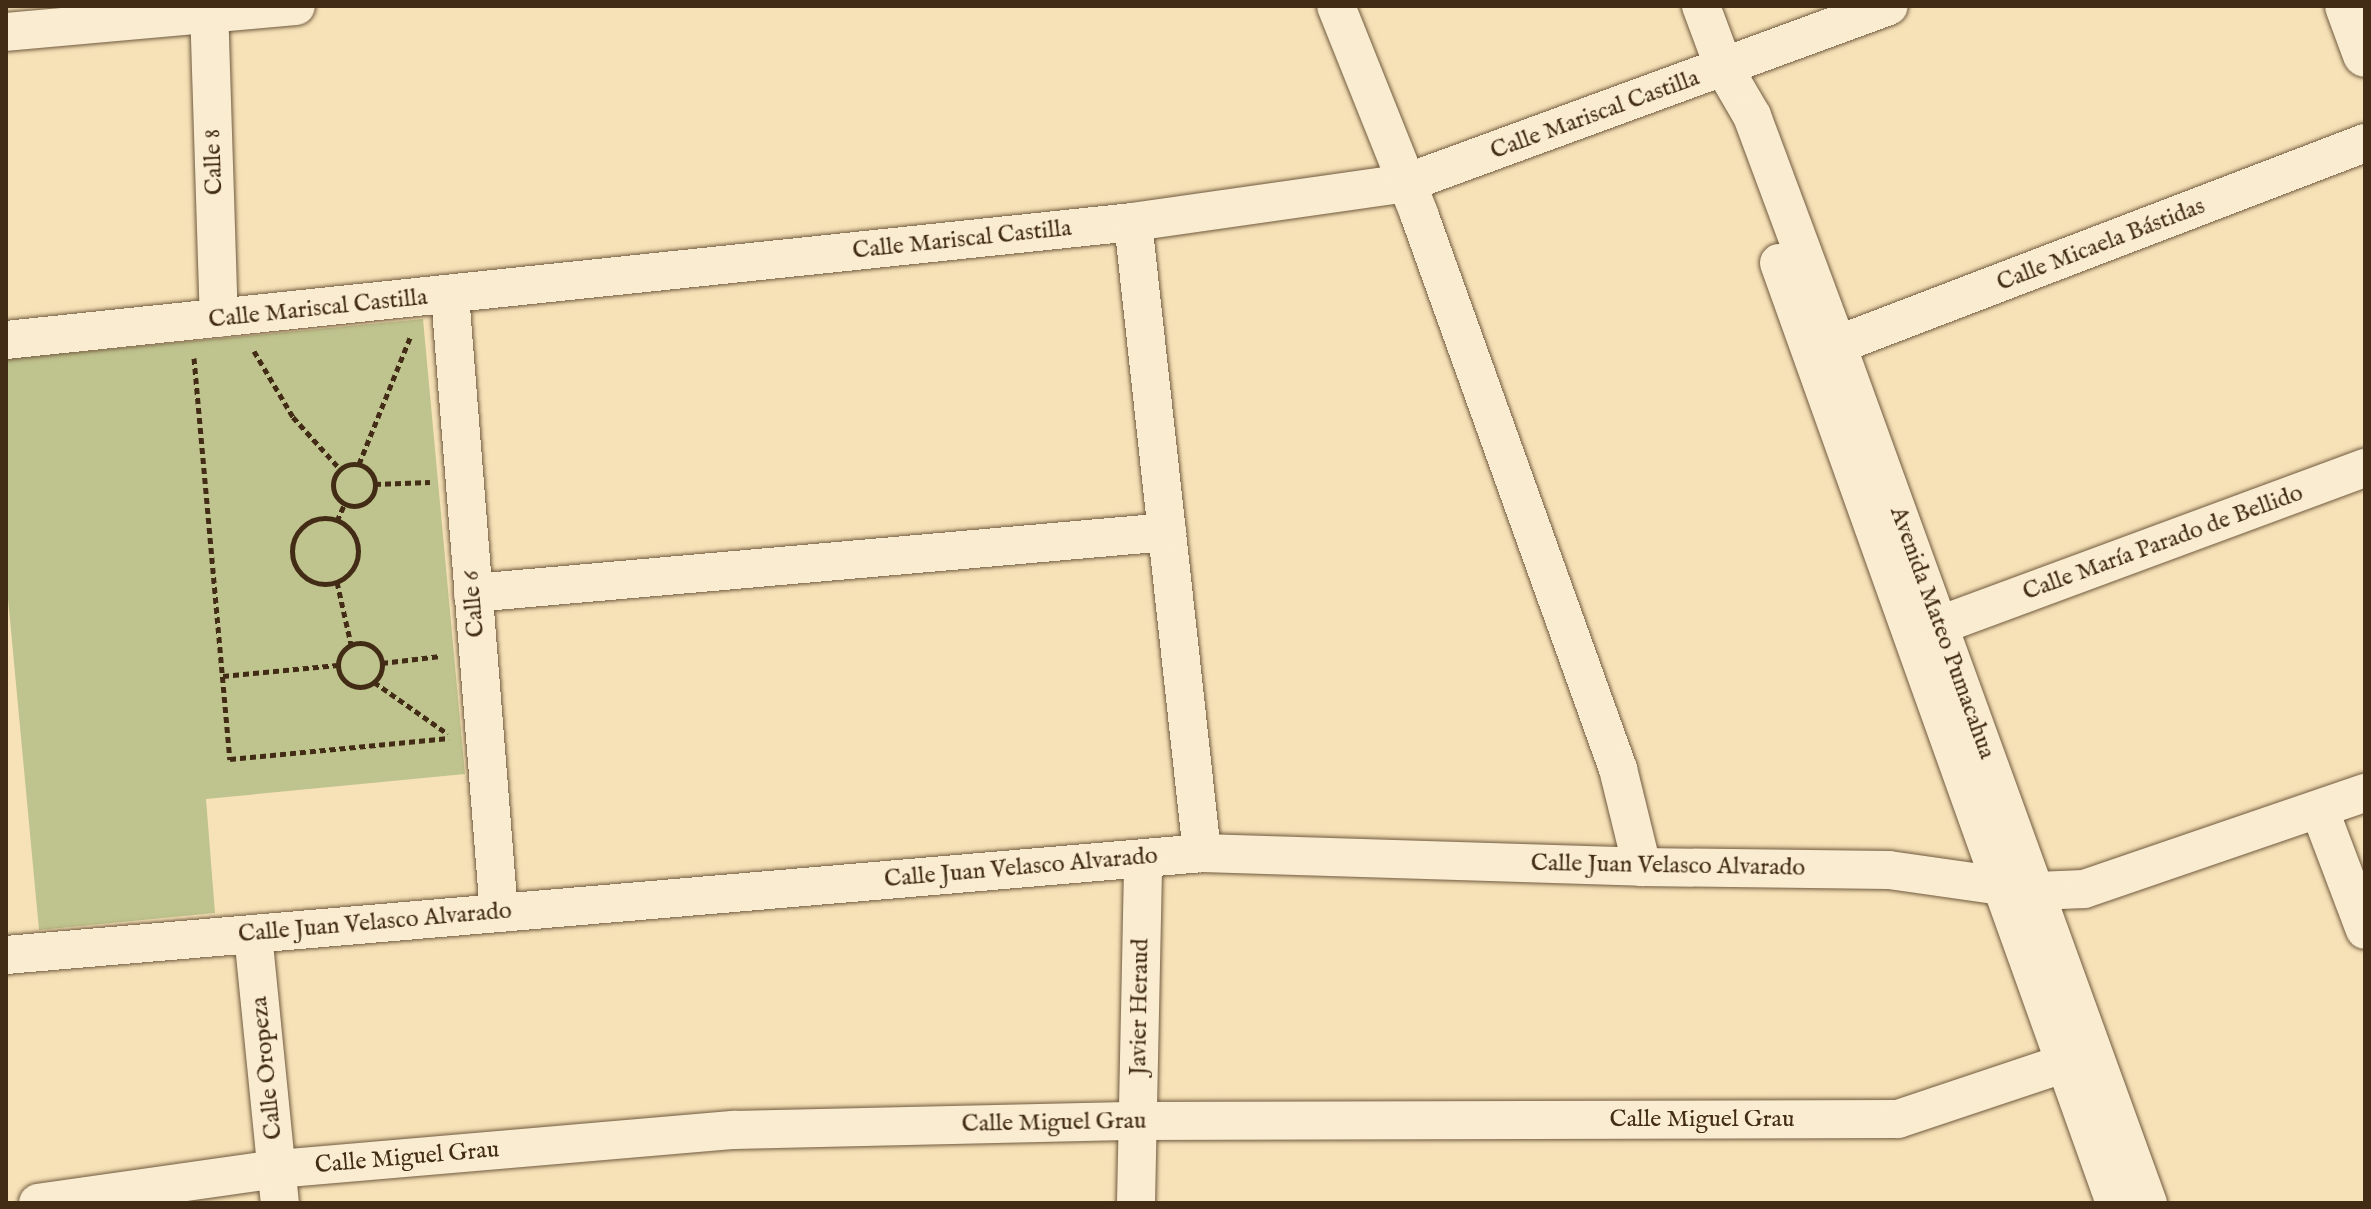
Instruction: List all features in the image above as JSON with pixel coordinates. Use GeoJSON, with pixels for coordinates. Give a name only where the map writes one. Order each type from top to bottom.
{"type":"FeatureCollection","features":[{"type":"Feature","properties":{"kind":"street"},"geometry":{"type":"LineString","coordinates":[[6,32],[210,10],[296,6]]}},
{"type":"Feature","properties":{"kind":"street"},"geometry":{"type":"LineString","coordinates":[[1336,6],[1406,183],[1618,769],[1642,867]]}},
{"type":"Feature","properties":{"kind":"street","name":"Avenida Mateo Pumacahua"},"geometry":{"type":"LineString","coordinates":[[1701,6],[1724,68],[1740,154],[2020,888],[2148,1203]]}},
{"type":"Feature","properties":{"kind":"street","name":"Calle Mariscal Castilla"},"geometry":{"type":"LineString","coordinates":[[6,340],[234,329],[450,295],[1133,222],[1406,183],[1889,6]]}},
{"type":"Feature","properties":{"kind":"street"},"geometry":{"type":"LineString","coordinates":[[2347,6],[2365,55]]}},
{"type":"Feature","properties":{"kind":"street","name":"Calle 8"},"geometry":{"type":"LineString","coordinates":[[210,10],[234,329]]}},
{"type":"Feature","properties":{"kind":"street","name":"Avenida Mateo Pumacahua"},"geometry":{"type":"LineString","coordinates":[[1724,68],[1752,116],[1837,345],[1950,621],[2065,1063],[2115,1203]]}},
{"type":"Feature","properties":{"kind":"street","name":"Calle Micaela Bástidas"},"geometry":{"type":"LineString","coordinates":[[1837,345],[2365,143]]}},
{"type":"Feature","properties":{"kind":"street"},"geometry":{"type":"LineString","coordinates":[[1133,222],[1202,853]]}},
{"type":"Feature","properties":{"kind":"street","name":"Calle 6"},"geometry":{"type":"LineString","coordinates":[[450,295],[499,913]]}},
{"type":"Feature","properties":{"kind":"street","name":"Calle María Parado de Bellido"},"geometry":{"type":"LineString","coordinates":[[1950,621],[2365,468]]}},
{"type":"Feature","properties":{"kind":"street"},"geometry":{"type":"LineString","coordinates":[[473,593],[1167,532]]}},
{"type":"Feature","properties":{"kind":"street"},"geometry":{"type":"LineString","coordinates":[[2020,888],[2084,889],[2320,811],[2365,793]]}},
{"type":"Feature","properties":{"kind":"street"},"geometry":{"type":"LineString","coordinates":[[2320,811],[2365,930]]}},
{"type":"Feature","properties":{"kind":"street","name":"Calle Juan Velasco Alvarado"},"geometry":{"type":"LineString","coordinates":[[6,955],[1202,853],[1642,867],[1889,870],[2020,888]]}},
{"type":"Feature","properties":{"kind":"street","name":"Javier Heraud"},"geometry":{"type":"LineString","coordinates":[[1136,1203],[1143,858]]}},
{"type":"Feature","properties":{"kind":"street","name":"Calle Oropeza"},"geometry":{"type":"LineString","coordinates":[[253,934],[278,1186]]}},
{"type":"Feature","properties":{"kind":"street","name":"Calle Miguel Grau"},"geometry":{"type":"LineString","coordinates":[[38,1203],[278,1186],[733,1130],[1138,1121],[1898,1119],[2065,1063]]}},
{"type":"Feature","properties":{"kind":"path"},"geometry":{"type":"LineString","coordinates":[[359,464],[416,323],[417,339]]}},
{"type":"Feature","properties":{"kind":"path"},"geometry":{"type":"LineString","coordinates":[[234,329],[293,417],[340,469]]}},
{"type":"Feature","properties":{"kind":"path"},"geometry":{"type":"LineString","coordinates":[[193,345],[230,759],[454,738]]}},
{"type":"Feature","properties":{"kind":"path"},"geometry":{"type":"LineString","coordinates":[[359,464],[371,471],[375,484],[367,501],[354,506],[345,503],[333,489],[340,469],[359,464]]}},
{"type":"Feature","properties":{"kind":"path"},"geometry":{"type":"LineString","coordinates":[[429,466],[432,497]]}},
{"type":"Feature","properties":{"kind":"path"},"geometry":{"type":"LineString","coordinates":[[375,484],[430,482]]}},
{"type":"Feature","properties":{"kind":"path"},"geometry":{"type":"LineString","coordinates":[[337,521],[345,503]]}},
{"type":"Feature","properties":{"kind":"path"},"geometry":{"type":"LineString","coordinates":[[324,518],[337,521],[352,533],[358,554],[349,574],[337,582],[319,584],[309,580],[294,565],[292,555],[296,534],[303,526],[324,518]]}},
{"type":"Feature","properties":{"kind":"path"},"geometry":{"type":"LineString","coordinates":[[337,582],[351,644]]}},
{"type":"Feature","properties":{"kind":"path"},"geometry":{"type":"LineString","coordinates":[[374,682],[382,663],[374,647],[363,642],[351,644],[341,653],[337,665],[342,678],[353,686],[374,682],[454,738]]}},
{"type":"Feature","properties":{"kind":"path"},"geometry":{"type":"LineString","coordinates":[[382,663],[446,655],[447,669]]}},
{"type":"Feature","properties":{"kind":"path"},"geometry":{"type":"LineString","coordinates":[[223,676],[337,665]]}},
{"type":"Feature","properties":{"kind":"path"},"geometry":{"type":"LineString","coordinates":[[452,724],[454,738]]}},
{"type":"Feature","properties":{"kind":"green space"},"geometry":{"type":"Polygon","coordinates":[[[423,319],[465,774],[206,799],[215,913],[39,930],[6,577],[6,359],[423,319]]]}}]}
